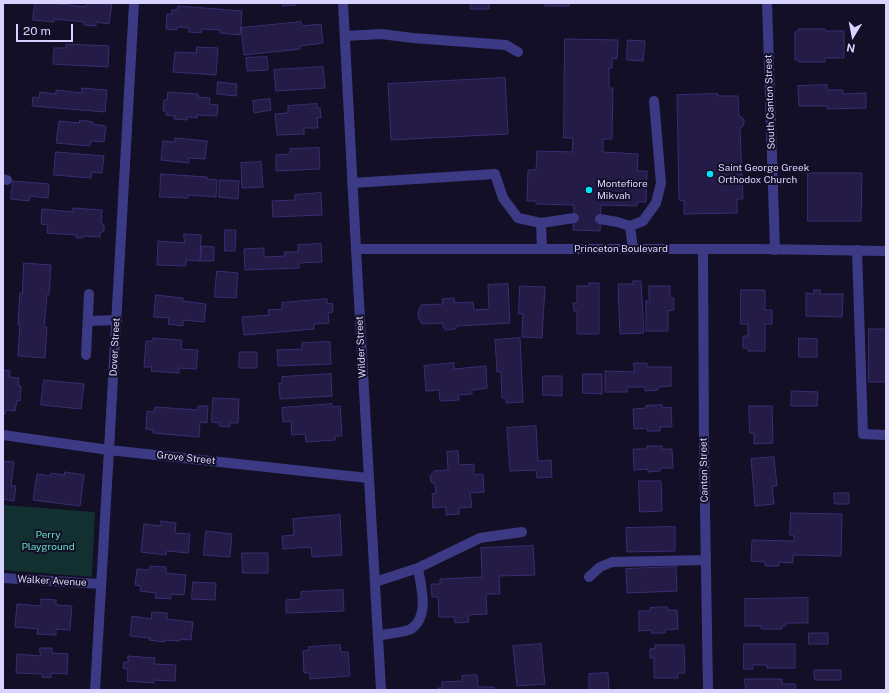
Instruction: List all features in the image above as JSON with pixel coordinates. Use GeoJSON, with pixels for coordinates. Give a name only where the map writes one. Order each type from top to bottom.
{"type":"FeatureCollection","features":[{"type":"Feature","properties":{"kind":"street","name":"Dover Street"},"geometry":{"type":"LineString","coordinates":[[95,690],[134,3]]}},
{"type":"Feature","properties":{"kind":"street","name":"Wilder Street"},"geometry":{"type":"LineString","coordinates":[[343,3],[368,478],[381,690]]}},
{"type":"Feature","properties":{"kind":"street","name":"South Canton Street"},"geometry":{"type":"LineString","coordinates":[[767,3],[775,250]]}},
{"type":"Feature","properties":{"kind":"street"},"geometry":{"type":"LineString","coordinates":[[345,36],[381,34],[506,45],[518,52]]}},
{"type":"Feature","properties":{"kind":"street"},"geometry":{"type":"LineString","coordinates":[[600,219],[630,226],[643,221],[656,203],[661,183],[654,101]]}},
{"type":"Feature","properties":{"kind":"street"},"geometry":{"type":"LineString","coordinates":[[352,183],[495,174],[503,198],[518,218],[541,223],[574,218]]}},
{"type":"Feature","properties":{"kind":"street"},"geometry":{"type":"LineString","coordinates":[[541,223],[542,249]]}},
{"type":"Feature","properties":{"kind":"street"},"geometry":{"type":"LineString","coordinates":[[630,226],[633,249]]}},
{"type":"Feature","properties":{"kind":"street","name":"Princeton Boulevard"},"geometry":{"type":"LineString","coordinates":[[356,249],[703,249],[886,251]]}},
{"type":"Feature","properties":{"kind":"street","name":"Canton Street"},"geometry":{"type":"LineString","coordinates":[[703,249],[704,450],[708,690]]}},
{"type":"Feature","properties":{"kind":"street"},"geometry":{"type":"LineString","coordinates":[[857,250],[863,434],[886,434]]}},
{"type":"Feature","properties":{"kind":"street"},"geometry":{"type":"LineString","coordinates":[[86,355],[89,294]]}},
{"type":"Feature","properties":{"kind":"street"},"geometry":{"type":"LineString","coordinates":[[88,321],[117,320]]}},
{"type":"Feature","properties":{"kind":"street","name":"Grove Street"},"geometry":{"type":"LineString","coordinates":[[3,435],[109,450],[368,478]]}},
{"type":"Feature","properties":{"kind":"street"},"geometry":{"type":"LineString","coordinates":[[375,582],[418,568],[480,538],[522,532]]}},
{"type":"Feature","properties":{"kind":"street"},"geometry":{"type":"LineString","coordinates":[[589,577],[600,567],[612,562],[706,560]]}},
{"type":"Feature","properties":{"kind":"street"},"geometry":{"type":"LineString","coordinates":[[378,636],[410,630],[417,622],[422,612],[423,599],[418,568]]}},
{"type":"Feature","properties":{"kind":"street","name":"Walker Avenue"},"geometry":{"type":"LineString","coordinates":[[3,578],[102,584]]}},
{"type":"Feature","properties":{"kind":"green space","name":"Perry Playground"},"geometry":{"type":"Polygon","coordinates":[[[3,505],[95,512],[92,577],[3,570],[3,505]]]}},
{"type":"Feature","properties":{"kind":"building"},"geometry":{"type":"Polygon","coordinates":[[[35,3],[51,3],[86,7],[86,3],[112,4],[109,24],[96,22],[96,26],[84,25],[84,22],[54,19],[54,22],[33,20],[35,3]]]}},
{"type":"Feature","properties":{"kind":"building"},"geometry":{"type":"Polygon","coordinates":[[[282,3],[296,3],[296,5],[283,6],[282,3]]]}},
{"type":"Feature","properties":{"kind":"building"},"geometry":{"type":"Polygon","coordinates":[[[471,3],[489,3],[489,9],[471,9],[471,3]]]}},
{"type":"Feature","properties":{"kind":"building"},"geometry":{"type":"Polygon","coordinates":[[[545,3],[569,3],[569,6],[545,6],[545,3]]]}},
{"type":"Feature","properties":{"kind":"building"},"geometry":{"type":"Polygon","coordinates":[[[178,6],[242,11],[240,35],[220,33],[220,30],[202,29],[201,33],[189,32],[189,28],[177,27],[177,30],[166,29],[167,14],[172,14],[172,10],[177,10],[178,6]]]}},
{"type":"Feature","properties":{"kind":"building"},"geometry":{"type":"Polygon","coordinates":[[[301,22],[302,26],[321,24],[323,43],[300,46],[300,49],[244,55],[241,28],[301,22]]]}},
{"type":"Feature","properties":{"kind":"building"},"geometry":{"type":"Polygon","coordinates":[[[798,29],[844,31],[844,58],[825,58],[825,62],[799,62],[798,60],[795,60],[795,32],[798,32],[798,29]]]}},
{"type":"Feature","properties":{"kind":"building"},"geometry":{"type":"Polygon","coordinates":[[[565,39],[618,40],[617,59],[612,58],[612,68],[609,68],[609,88],[613,88],[612,139],[603,139],[603,152],[638,154],[637,171],[647,171],[646,202],[637,202],[637,206],[601,205],[600,231],[573,230],[574,205],[536,204],[536,201],[527,201],[528,170],[536,170],[537,151],[572,152],[573,138],[564,138],[565,39]]]}},
{"type":"Feature","properties":{"kind":"building"},"geometry":{"type":"Polygon","coordinates":[[[628,40],[645,41],[643,61],[627,60],[628,40]]]}},
{"type":"Feature","properties":{"kind":"building"},"geometry":{"type":"Polygon","coordinates":[[[66,44],[109,46],[108,67],[53,64],[54,48],[66,48],[66,44]]]}},
{"type":"Feature","properties":{"kind":"building"},"geometry":{"type":"Polygon","coordinates":[[[197,47],[218,48],[216,75],[173,72],[175,52],[196,53],[197,47]]]}},
{"type":"Feature","properties":{"kind":"building"},"geometry":{"type":"Polygon","coordinates":[[[267,57],[268,70],[247,71],[246,58],[267,57]]]}},
{"type":"Feature","properties":{"kind":"building"},"geometry":{"type":"Polygon","coordinates":[[[323,67],[325,88],[276,91],[274,70],[323,67]]]}},
{"type":"Feature","properties":{"kind":"building"},"geometry":{"type":"Polygon","coordinates":[[[505,78],[508,134],[391,140],[388,84],[505,78]]]}},
{"type":"Feature","properties":{"kind":"building"},"geometry":{"type":"Polygon","coordinates":[[[218,82],[237,84],[236,96],[217,94],[218,82]]]}},
{"type":"Feature","properties":{"kind":"building"},"geometry":{"type":"Polygon","coordinates":[[[827,85],[827,90],[843,90],[843,94],[866,93],[866,108],[827,109],[827,106],[799,106],[798,86],[827,85]]]}},
{"type":"Feature","properties":{"kind":"building"},"geometry":{"type":"Polygon","coordinates":[[[82,88],[107,90],[105,112],[32,106],[33,97],[39,98],[40,92],[56,94],[56,90],[82,93],[82,88]]]}},
{"type":"Feature","properties":{"kind":"building"},"geometry":{"type":"Polygon","coordinates":[[[168,92],[198,94],[198,97],[210,98],[209,104],[218,105],[217,116],[197,115],[197,118],[187,117],[187,120],[174,119],[175,116],[166,115],[166,111],[163,111],[164,100],[167,100],[168,92]]]}},
{"type":"Feature","properties":{"kind":"building","name":"Saint George Greek Orthodox Church"},"geometry":{"type":"Polygon","coordinates":[[[718,94],[718,96],[738,96],[739,116],[744,119],[744,125],[740,129],[743,199],[737,199],[737,213],[684,214],[684,201],[679,200],[677,95],[718,94]]]}},
{"type":"Feature","properties":{"kind":"building"},"geometry":{"type":"Polygon","coordinates":[[[270,99],[271,110],[254,113],[253,101],[270,99]]]}},
{"type":"Feature","properties":{"kind":"building"},"geometry":{"type":"Polygon","coordinates":[[[317,104],[317,108],[320,108],[321,118],[317,118],[318,128],[304,128],[304,134],[277,135],[275,114],[288,113],[288,106],[317,104]]]}},
{"type":"Feature","properties":{"kind":"building"},"geometry":{"type":"Polygon","coordinates":[[[80,120],[106,126],[104,142],[91,141],[90,146],[56,143],[59,121],[79,123],[80,120]]]}},
{"type":"Feature","properties":{"kind":"building"},"geometry":{"type":"Polygon","coordinates":[[[175,138],[207,141],[205,159],[189,158],[189,163],[161,160],[163,141],[175,142],[175,138]]]}},
{"type":"Feature","properties":{"kind":"building"},"geometry":{"type":"Polygon","coordinates":[[[319,148],[320,169],[276,171],[276,155],[290,154],[290,149],[319,148]]]}},
{"type":"Feature","properties":{"kind":"building"},"geometry":{"type":"Polygon","coordinates":[[[56,152],[104,156],[102,173],[92,172],[91,178],[54,175],[56,152]]]}},
{"type":"Feature","properties":{"kind":"building"},"geometry":{"type":"Polygon","coordinates":[[[261,162],[263,187],[242,188],[241,163],[261,162]]]}},
{"type":"Feature","properties":{"kind":"building"},"geometry":{"type":"Polygon","coordinates":[[[808,173],[862,173],[861,221],[808,221],[808,173]]]}},
{"type":"Feature","properties":{"kind":"building"},"geometry":{"type":"Polygon","coordinates":[[[161,174],[207,177],[207,179],[217,180],[216,197],[188,195],[188,198],[160,197],[161,174]]]}},
{"type":"Feature","properties":{"kind":"building"},"geometry":{"type":"Polygon","coordinates":[[[220,180],[239,181],[238,199],[219,197],[220,180]]]}},
{"type":"Feature","properties":{"kind":"building"},"geometry":{"type":"Polygon","coordinates":[[[13,181],[49,184],[48,198],[30,196],[29,201],[11,199],[13,181]]]}},
{"type":"Feature","properties":{"kind":"building"},"geometry":{"type":"Polygon","coordinates":[[[321,193],[322,215],[273,217],[272,201],[295,200],[295,195],[321,193]]]}},
{"type":"Feature","properties":{"kind":"building"},"geometry":{"type":"Polygon","coordinates":[[[73,208],[102,210],[101,222],[104,225],[104,231],[100,233],[100,237],[83,236],[83,238],[76,238],[77,235],[47,233],[48,225],[41,224],[42,209],[73,212],[73,208]]]}},
{"type":"Feature","properties":{"kind":"building"},"geometry":{"type":"Polygon","coordinates":[[[225,230],[236,230],[235,251],[225,251],[225,230]]]}},
{"type":"Feature","properties":{"kind":"building"},"geometry":{"type":"Polygon","coordinates":[[[184,234],[201,235],[200,261],[186,260],[186,266],[157,265],[158,241],[184,243],[184,234]]]}},
{"type":"Feature","properties":{"kind":"building"},"geometry":{"type":"Polygon","coordinates":[[[321,244],[322,262],[299,263],[299,268],[245,270],[244,249],[264,248],[264,257],[285,256],[284,252],[298,252],[298,245],[321,244]]]}},
{"type":"Feature","properties":{"kind":"building"},"geometry":{"type":"Polygon","coordinates":[[[202,246],[214,247],[214,261],[201,261],[202,246]]]}},
{"type":"Feature","properties":{"kind":"building"},"geometry":{"type":"Polygon","coordinates":[[[24,263],[51,265],[49,295],[47,295],[44,327],[47,327],[45,358],[18,356],[20,293],[22,293],[24,263]]]}},
{"type":"Feature","properties":{"kind":"building"},"geometry":{"type":"Polygon","coordinates":[[[217,271],[238,273],[236,298],[215,297],[217,271]]]}},
{"type":"Feature","properties":{"kind":"building"},"geometry":{"type":"Polygon","coordinates":[[[633,281],[641,281],[644,333],[620,334],[618,284],[633,284],[633,281]]]}},
{"type":"Feature","properties":{"kind":"building"},"geometry":{"type":"Polygon","coordinates":[[[589,283],[599,283],[599,334],[577,334],[577,311],[574,311],[573,303],[577,303],[577,286],[589,286],[589,283]]]}},
{"type":"Feature","properties":{"kind":"building"},"geometry":{"type":"Polygon","coordinates":[[[508,284],[510,323],[457,326],[455,329],[446,330],[443,327],[443,323],[422,324],[419,319],[418,313],[421,305],[443,304],[442,299],[454,298],[455,303],[473,302],[474,310],[489,309],[488,285],[508,284]]]}},
{"type":"Feature","properties":{"kind":"building"},"geometry":{"type":"Polygon","coordinates":[[[520,286],[545,287],[542,338],[522,337],[523,314],[519,314],[520,286]]]}},
{"type":"Feature","properties":{"kind":"building"},"geometry":{"type":"Polygon","coordinates":[[[649,286],[670,286],[670,298],[674,298],[674,310],[668,311],[668,331],[646,331],[646,301],[649,301],[649,286]]]}},
{"type":"Feature","properties":{"kind":"building"},"geometry":{"type":"Polygon","coordinates":[[[741,290],[765,290],[765,310],[772,310],[772,324],[765,324],[765,351],[748,351],[748,348],[743,348],[743,336],[748,336],[748,324],[741,324],[741,290]]]}},
{"type":"Feature","properties":{"kind":"building"},"geometry":{"type":"Polygon","coordinates":[[[814,290],[820,290],[820,294],[843,294],[842,317],[806,316],[806,293],[814,294],[814,290]]]}},
{"type":"Feature","properties":{"kind":"building"},"geometry":{"type":"Polygon","coordinates":[[[156,295],[183,298],[183,301],[206,304],[204,322],[183,320],[183,326],[168,324],[169,318],[154,317],[156,295]]]}},
{"type":"Feature","properties":{"kind":"building"},"geometry":{"type":"Polygon","coordinates":[[[327,299],[327,304],[332,303],[333,312],[328,313],[329,323],[314,324],[314,329],[244,335],[242,317],[269,315],[268,310],[282,309],[282,303],[327,299]]]}},
{"type":"Feature","properties":{"kind":"building"},"geometry":{"type":"Polygon","coordinates":[[[869,329],[886,329],[886,382],[869,382],[869,329]]]}},
{"type":"Feature","properties":{"kind":"building"},"geometry":{"type":"Polygon","coordinates":[[[153,338],[182,340],[181,349],[198,350],[196,369],[179,368],[179,373],[151,371],[152,367],[144,367],[146,341],[153,341],[153,338]]]}},
{"type":"Feature","properties":{"kind":"building"},"geometry":{"type":"Polygon","coordinates":[[[520,338],[523,402],[506,403],[506,398],[502,398],[501,372],[497,372],[495,340],[520,338]]]}},
{"type":"Feature","properties":{"kind":"building"},"geometry":{"type":"Polygon","coordinates":[[[799,338],[817,339],[817,357],[799,357],[799,338]]]}},
{"type":"Feature","properties":{"kind":"building"},"geometry":{"type":"Polygon","coordinates":[[[330,342],[331,364],[278,366],[277,350],[302,349],[302,343],[330,342]]]}},
{"type":"Feature","properties":{"kind":"building"},"geometry":{"type":"Polygon","coordinates":[[[240,352],[257,352],[257,368],[239,368],[240,352]]]}},
{"type":"Feature","properties":{"kind":"building"},"geometry":{"type":"Polygon","coordinates":[[[454,363],[454,369],[486,366],[487,388],[472,390],[472,394],[458,395],[459,400],[440,401],[439,390],[426,391],[424,366],[454,363]]]}},
{"type":"Feature","properties":{"kind":"building"},"geometry":{"type":"Polygon","coordinates":[[[634,363],[647,363],[647,367],[671,367],[671,386],[658,387],[658,390],[645,391],[645,387],[627,387],[627,392],[605,392],[605,371],[634,372],[634,363]]]}},
{"type":"Feature","properties":{"kind":"building"},"geometry":{"type":"Polygon","coordinates":[[[3,370],[10,371],[9,377],[19,378],[18,385],[21,386],[20,401],[17,400],[15,411],[6,410],[5,414],[3,414],[3,370]]]}},
{"type":"Feature","properties":{"kind":"building"},"geometry":{"type":"Polygon","coordinates":[[[331,374],[332,396],[280,399],[279,383],[282,383],[282,377],[331,374]]]}},
{"type":"Feature","properties":{"kind":"building"},"geometry":{"type":"Polygon","coordinates":[[[583,374],[602,374],[602,394],[583,393],[583,374]]]}},
{"type":"Feature","properties":{"kind":"building"},"geometry":{"type":"Polygon","coordinates":[[[543,376],[562,376],[562,396],[543,395],[543,376]]]}},
{"type":"Feature","properties":{"kind":"building"},"geometry":{"type":"Polygon","coordinates":[[[44,380],[84,384],[81,409],[41,405],[44,380]]]}},
{"type":"Feature","properties":{"kind":"building"},"geometry":{"type":"Polygon","coordinates":[[[792,391],[818,392],[817,406],[791,406],[792,391]]]}},
{"type":"Feature","properties":{"kind":"building"},"geometry":{"type":"Polygon","coordinates":[[[213,398],[239,399],[238,423],[230,423],[230,427],[219,426],[220,423],[212,422],[213,398]]]}},
{"type":"Feature","properties":{"kind":"building"},"geometry":{"type":"Polygon","coordinates":[[[332,404],[332,407],[340,406],[342,436],[335,436],[335,440],[306,442],[305,434],[292,435],[291,421],[283,422],[282,408],[332,404]]]}},
{"type":"Feature","properties":{"kind":"building"},"geometry":{"type":"Polygon","coordinates":[[[662,405],[662,408],[671,407],[672,427],[660,427],[660,431],[647,431],[647,428],[634,429],[633,409],[662,405]]]}},
{"type":"Feature","properties":{"kind":"building"},"geometry":{"type":"Polygon","coordinates":[[[198,406],[208,406],[207,423],[200,422],[199,437],[153,433],[153,430],[146,429],[147,411],[154,412],[155,407],[198,410],[198,406]]]}},
{"type":"Feature","properties":{"kind":"building"},"geometry":{"type":"Polygon","coordinates":[[[749,406],[772,406],[773,443],[754,444],[754,433],[750,433],[749,406]]]}},
{"type":"Feature","properties":{"kind":"building"},"geometry":{"type":"Polygon","coordinates":[[[536,426],[538,461],[551,460],[552,477],[537,478],[536,470],[510,471],[507,428],[536,426]]]}},
{"type":"Feature","properties":{"kind":"building"},"geometry":{"type":"Polygon","coordinates":[[[647,446],[662,446],[662,449],[672,449],[673,468],[660,468],[660,471],[648,472],[648,469],[634,470],[633,449],[647,449],[647,446]]]}},
{"type":"Feature","properties":{"kind":"building"},"geometry":{"type":"Polygon","coordinates":[[[458,451],[459,465],[474,464],[474,475],[483,474],[484,492],[470,493],[472,507],[459,508],[459,514],[446,515],[446,507],[433,508],[432,494],[436,493],[435,484],[431,482],[430,476],[434,471],[448,470],[447,452],[458,451]]]}},
{"type":"Feature","properties":{"kind":"building"},"geometry":{"type":"Polygon","coordinates":[[[774,457],[777,486],[772,486],[774,504],[755,506],[751,459],[774,457]]]}},
{"type":"Feature","properties":{"kind":"building"},"geometry":{"type":"Polygon","coordinates":[[[3,461],[14,462],[11,486],[16,486],[14,501],[3,499],[3,461]]]}},
{"type":"Feature","properties":{"kind":"building"},"geometry":{"type":"Polygon","coordinates":[[[65,472],[84,475],[80,506],[33,500],[37,474],[51,476],[51,473],[64,475],[65,472]]]}},
{"type":"Feature","properties":{"kind":"building"},"geometry":{"type":"Polygon","coordinates":[[[639,481],[661,481],[662,511],[640,512],[639,481]]]}},
{"type":"Feature","properties":{"kind":"building"},"geometry":{"type":"Polygon","coordinates":[[[834,493],[849,493],[849,504],[835,504],[834,493]]]}},
{"type":"Feature","properties":{"kind":"building"},"geometry":{"type":"Polygon","coordinates":[[[791,513],[842,514],[841,556],[793,555],[793,563],[779,562],[779,566],[765,566],[765,562],[751,561],[752,540],[794,541],[794,536],[790,535],[791,513]]]}},
{"type":"Feature","properties":{"kind":"building"},"geometry":{"type":"Polygon","coordinates":[[[340,515],[342,555],[312,557],[311,547],[283,549],[282,536],[294,535],[293,519],[340,515]]]}},
{"type":"Feature","properties":{"kind":"building"},"geometry":{"type":"Polygon","coordinates":[[[161,521],[176,523],[175,533],[190,534],[188,553],[167,551],[166,555],[141,552],[144,524],[161,526],[161,521]]]}},
{"type":"Feature","properties":{"kind":"building"},"geometry":{"type":"Polygon","coordinates":[[[675,527],[675,551],[627,552],[626,528],[675,527]]]}},
{"type":"Feature","properties":{"kind":"building"},"geometry":{"type":"Polygon","coordinates":[[[206,531],[232,534],[230,557],[204,555],[206,531]]]}},
{"type":"Feature","properties":{"kind":"building"},"geometry":{"type":"Polygon","coordinates":[[[533,546],[535,575],[499,576],[500,594],[486,594],[487,614],[468,615],[469,622],[455,623],[454,617],[439,617],[438,597],[432,597],[431,584],[440,584],[440,579],[482,577],[481,548],[533,546]]]}},
{"type":"Feature","properties":{"kind":"building"},"geometry":{"type":"Polygon","coordinates":[[[242,553],[268,553],[268,573],[243,573],[242,553]]]}},
{"type":"Feature","properties":{"kind":"building"},"geometry":{"type":"Polygon","coordinates":[[[150,566],[166,567],[166,573],[186,575],[184,595],[171,594],[171,599],[155,598],[156,593],[140,591],[141,586],[135,585],[137,569],[150,570],[150,566]]]}},
{"type":"Feature","properties":{"kind":"building"},"geometry":{"type":"Polygon","coordinates":[[[676,567],[677,591],[627,593],[626,569],[676,567]]]}},
{"type":"Feature","properties":{"kind":"building"},"geometry":{"type":"Polygon","coordinates":[[[193,582],[216,583],[215,600],[192,599],[193,582]]]}},
{"type":"Feature","properties":{"kind":"building"},"geometry":{"type":"Polygon","coordinates":[[[343,590],[344,611],[286,613],[286,600],[301,599],[301,592],[343,590]]]}},
{"type":"Feature","properties":{"kind":"building"},"geometry":{"type":"Polygon","coordinates":[[[808,598],[808,623],[786,623],[786,626],[782,626],[782,629],[761,629],[761,626],[745,626],[745,599],[808,598]]]}},
{"type":"Feature","properties":{"kind":"building"},"geometry":{"type":"Polygon","coordinates":[[[41,599],[56,600],[56,605],[72,606],[70,630],[56,629],[56,635],[37,634],[38,629],[15,627],[17,604],[41,606],[41,599]]]}},
{"type":"Feature","properties":{"kind":"building"},"geometry":{"type":"Polygon","coordinates":[[[667,607],[668,610],[677,610],[678,629],[665,630],[665,633],[651,633],[651,630],[639,631],[639,611],[650,611],[650,608],[667,607]]]}},
{"type":"Feature","properties":{"kind":"building"},"geometry":{"type":"Polygon","coordinates":[[[152,612],[167,613],[167,619],[193,622],[191,640],[166,640],[165,642],[149,640],[150,638],[130,636],[132,616],[151,619],[152,612]]]}},
{"type":"Feature","properties":{"kind":"building"},"geometry":{"type":"Polygon","coordinates":[[[809,633],[828,633],[828,644],[809,644],[809,633]]]}},
{"type":"Feature","properties":{"kind":"building"},"geometry":{"type":"Polygon","coordinates":[[[541,644],[545,684],[517,686],[513,646],[541,644]]]}},
{"type":"Feature","properties":{"kind":"building"},"geometry":{"type":"Polygon","coordinates":[[[744,644],[795,644],[795,668],[767,668],[767,665],[753,665],[753,669],[744,669],[744,644]]]}},
{"type":"Feature","properties":{"kind":"building"},"geometry":{"type":"Polygon","coordinates":[[[340,645],[341,652],[348,652],[350,676],[310,679],[310,673],[304,673],[303,651],[309,650],[309,647],[340,645]]]}},
{"type":"Feature","properties":{"kind":"building"},"geometry":{"type":"Polygon","coordinates":[[[655,645],[684,645],[685,673],[678,673],[678,678],[654,678],[654,658],[650,658],[650,649],[655,648],[655,645]]]}},
{"type":"Feature","properties":{"kind":"building"},"geometry":{"type":"Polygon","coordinates":[[[40,648],[52,648],[52,653],[68,654],[67,674],[51,673],[51,678],[42,677],[42,674],[16,673],[17,654],[40,656],[40,648]]]}},
{"type":"Feature","properties":{"kind":"building"},"geometry":{"type":"Polygon","coordinates":[[[128,656],[155,658],[154,664],[176,665],[175,681],[154,680],[154,683],[127,681],[128,669],[123,668],[124,662],[128,662],[128,656]]]}},
{"type":"Feature","properties":{"kind":"building"},"geometry":{"type":"Polygon","coordinates":[[[814,670],[841,670],[841,680],[815,680],[814,670]]]}},
{"type":"Feature","properties":{"kind":"building"},"geometry":{"type":"Polygon","coordinates":[[[608,673],[609,690],[589,690],[589,674],[608,673]]]}},
{"type":"Feature","properties":{"kind":"building"},"geometry":{"type":"Polygon","coordinates":[[[477,675],[478,687],[494,687],[494,690],[438,690],[438,688],[442,688],[442,682],[462,681],[462,676],[477,675]]]}},
{"type":"Feature","properties":{"kind":"building"},"geometry":{"type":"Polygon","coordinates":[[[745,679],[782,679],[782,684],[795,684],[796,690],[746,690],[745,679]]]}},
{"type":"Feature","properties":{"kind":"place","name":"Saint George Greek Orthodox Church"},"geometry":{"type":"Point","coordinates":[710,174]}},
{"type":"Feature","properties":{"kind":"place","name":"Montefiore Mikvah"},"geometry":{"type":"Point","coordinates":[589,190]}}]}
